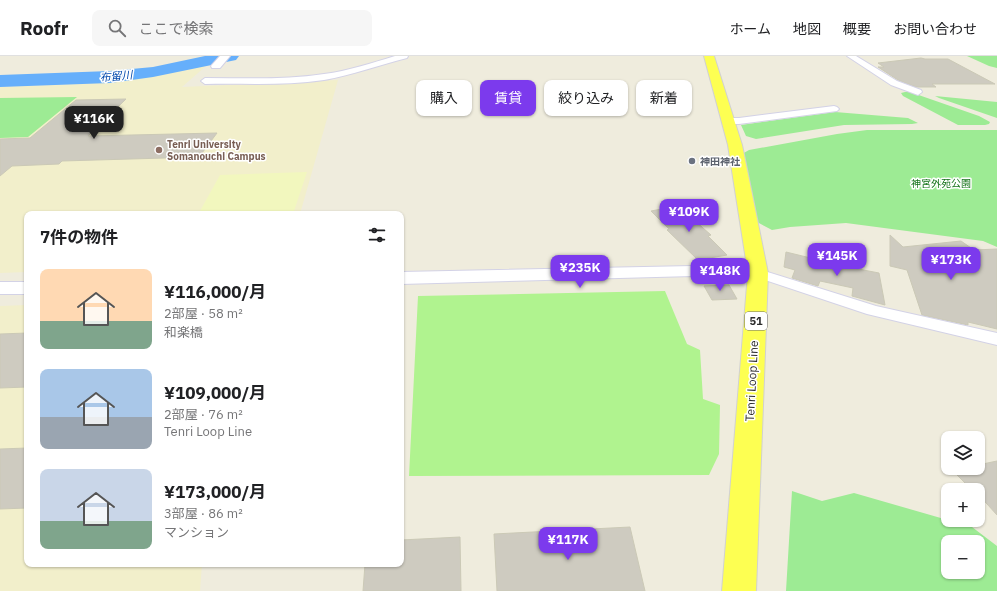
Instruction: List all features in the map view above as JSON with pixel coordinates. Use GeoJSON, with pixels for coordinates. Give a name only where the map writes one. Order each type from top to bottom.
{"type":"FeatureCollection","features":[{"type":"Feature","properties":{"kind":"main road","name":"Tenri Loop Line"},"geometry":{"type":"LineString","coordinates":[[709,56],[735,145],[758,273],[739,591]]}},
{"type":"Feature","properties":{"kind":"street"},"geometry":{"type":"LineString","coordinates":[[216,66],[225,56]]}},
{"type":"Feature","properties":{"kind":"street"},"geometry":{"type":"LineString","coordinates":[[205,81],[292,80],[322,78],[404,56]]}},
{"type":"Feature","properties":{"kind":"street"},"geometry":{"type":"LineString","coordinates":[[851,56],[894,83],[918,92]]}},
{"type":"Feature","properties":{"kind":"street"},"geometry":{"type":"LineString","coordinates":[[727,121],[738,121],[834,109]]}},
{"type":"Feature","properties":{"kind":"street"},"geometry":{"type":"LineString","coordinates":[[404,278],[693,271],[758,273],[873,310],[997,339]]}},
{"type":"Feature","properties":{"kind":"street"},"geometry":{"type":"LineString","coordinates":[[0,288],[24,288]]}},
{"type":"Feature","properties":{"kind":"shaded area","name":"Tenri University Somanouchi Campus"},"geometry":{"type":"Polygon","coordinates":[[[206,66],[182,87],[338,80],[301,211],[24,211],[24,272],[0,273],[0,87],[119,82],[206,66]]]}},
{"type":"Feature","properties":{"kind":"shaded area"},"geometry":{"type":"Polygon","coordinates":[[[24,305],[24,567],[202,567],[200,591],[0,591],[0,306],[24,305]]]}},
{"type":"Feature","properties":{"kind":"green space"},"geometry":{"type":"Polygon","coordinates":[[[967,56],[997,56],[997,68],[989,66],[967,56]]]}},
{"type":"Feature","properties":{"kind":"green space"},"geometry":{"type":"Polygon","coordinates":[[[910,92],[979,116],[990,122],[989,124],[985,125],[958,125],[903,96],[901,93],[910,92]]]}},
{"type":"Feature","properties":{"kind":"green space"},"geometry":{"type":"Polygon","coordinates":[[[935,96],[997,102],[997,118],[939,98],[935,96]]]}},
{"type":"Feature","properties":{"kind":"green space"},"geometry":{"type":"Polygon","coordinates":[[[77,97],[28,137],[0,138],[0,98],[77,97]]]}},
{"type":"Feature","properties":{"kind":"green space"},"geometry":{"type":"Polygon","coordinates":[[[835,112],[908,118],[918,123],[844,125],[756,139],[746,136],[741,125],[835,112]]]}},
{"type":"Feature","properties":{"kind":"green space","name":"神宮外苑公園"},"geometry":{"type":"Polygon","coordinates":[[[867,130],[997,130],[997,247],[983,241],[846,223],[790,227],[772,230],[757,222],[742,154],[749,150],[867,130]]]}},
{"type":"Feature","properties":{"kind":"green space"},"geometry":{"type":"Polygon","coordinates":[[[665,291],[687,344],[700,350],[703,399],[720,405],[719,454],[709,475],[409,476],[418,296],[665,291]]]}},
{"type":"Feature","properties":{"kind":"green space"},"geometry":{"type":"Polygon","coordinates":[[[792,491],[822,501],[854,493],[941,518],[941,527],[972,527],[983,535],[941,535],[941,579],[985,579],[985,537],[997,546],[997,591],[786,591],[792,491]]]}},
{"type":"Feature","properties":{"kind":"sand"},"geometry":{"type":"Polygon","coordinates":[[[307,172],[294,211],[200,211],[220,175],[307,172]]]}},
{"type":"Feature","properties":{"kind":"building"},"geometry":{"type":"Polygon","coordinates":[[[921,58],[948,59],[995,84],[932,84],[936,87],[916,87],[898,80],[878,67],[884,67],[878,63],[921,58]]]}},
{"type":"Feature","properties":{"kind":"building"},"geometry":{"type":"Polygon","coordinates":[[[126,99],[88,136],[217,133],[199,157],[62,161],[59,164],[12,166],[0,176],[0,139],[30,138],[76,100],[126,99]]]}},
{"type":"Feature","properties":{"kind":"building"},"geometry":{"type":"Polygon","coordinates":[[[678,206],[711,235],[708,236],[727,255],[698,260],[667,230],[669,229],[651,211],[678,206]]]}},
{"type":"Feature","properties":{"kind":"building"},"geometry":{"type":"Polygon","coordinates":[[[890,235],[903,247],[961,241],[974,250],[997,249],[997,329],[968,322],[968,325],[922,315],[907,270],[890,266],[890,235]]]}},
{"type":"Feature","properties":{"kind":"building"},"geometry":{"type":"Polygon","coordinates":[[[786,252],[827,263],[879,273],[885,305],[852,296],[853,288],[820,281],[818,286],[792,278],[795,270],[784,267],[786,252]]]}},
{"type":"Feature","properties":{"kind":"building"},"geometry":{"type":"Polygon","coordinates":[[[729,285],[737,299],[712,300],[704,286],[729,285]]]}},
{"type":"Feature","properties":{"kind":"building"},"geometry":{"type":"Polygon","coordinates":[[[24,333],[24,387],[0,388],[0,334],[24,333]]]}},
{"type":"Feature","properties":{"kind":"building"},"geometry":{"type":"Polygon","coordinates":[[[24,448],[24,508],[0,509],[0,449],[24,448]]]}},
{"type":"Feature","properties":{"kind":"building"},"geometry":{"type":"Polygon","coordinates":[[[997,461],[997,515],[985,502],[985,483],[965,483],[957,475],[985,475],[985,464],[997,461]]]}},
{"type":"Feature","properties":{"kind":"building"},"geometry":{"type":"Polygon","coordinates":[[[630,527],[645,591],[497,591],[494,534],[630,527]]]}},
{"type":"Feature","properties":{"kind":"building"},"geometry":{"type":"Polygon","coordinates":[[[460,537],[461,591],[363,591],[365,567],[404,567],[404,540],[460,537]]]}},
{"type":"Feature","properties":{"kind":"waterway","name":"布留川"},"geometry":{"type":"LineString","coordinates":[[0,81],[110,77],[153,72],[230,56]]}},
{"type":"Feature","properties":{"kind":"place","name":"Tenri University Somanouchi Campus"},"geometry":{"type":"Point","coordinates":[159,150]}},
{"type":"Feature","properties":{"kind":"place","name":"神田神社"},"geometry":{"type":"Point","coordinates":[692,161]}}]}
